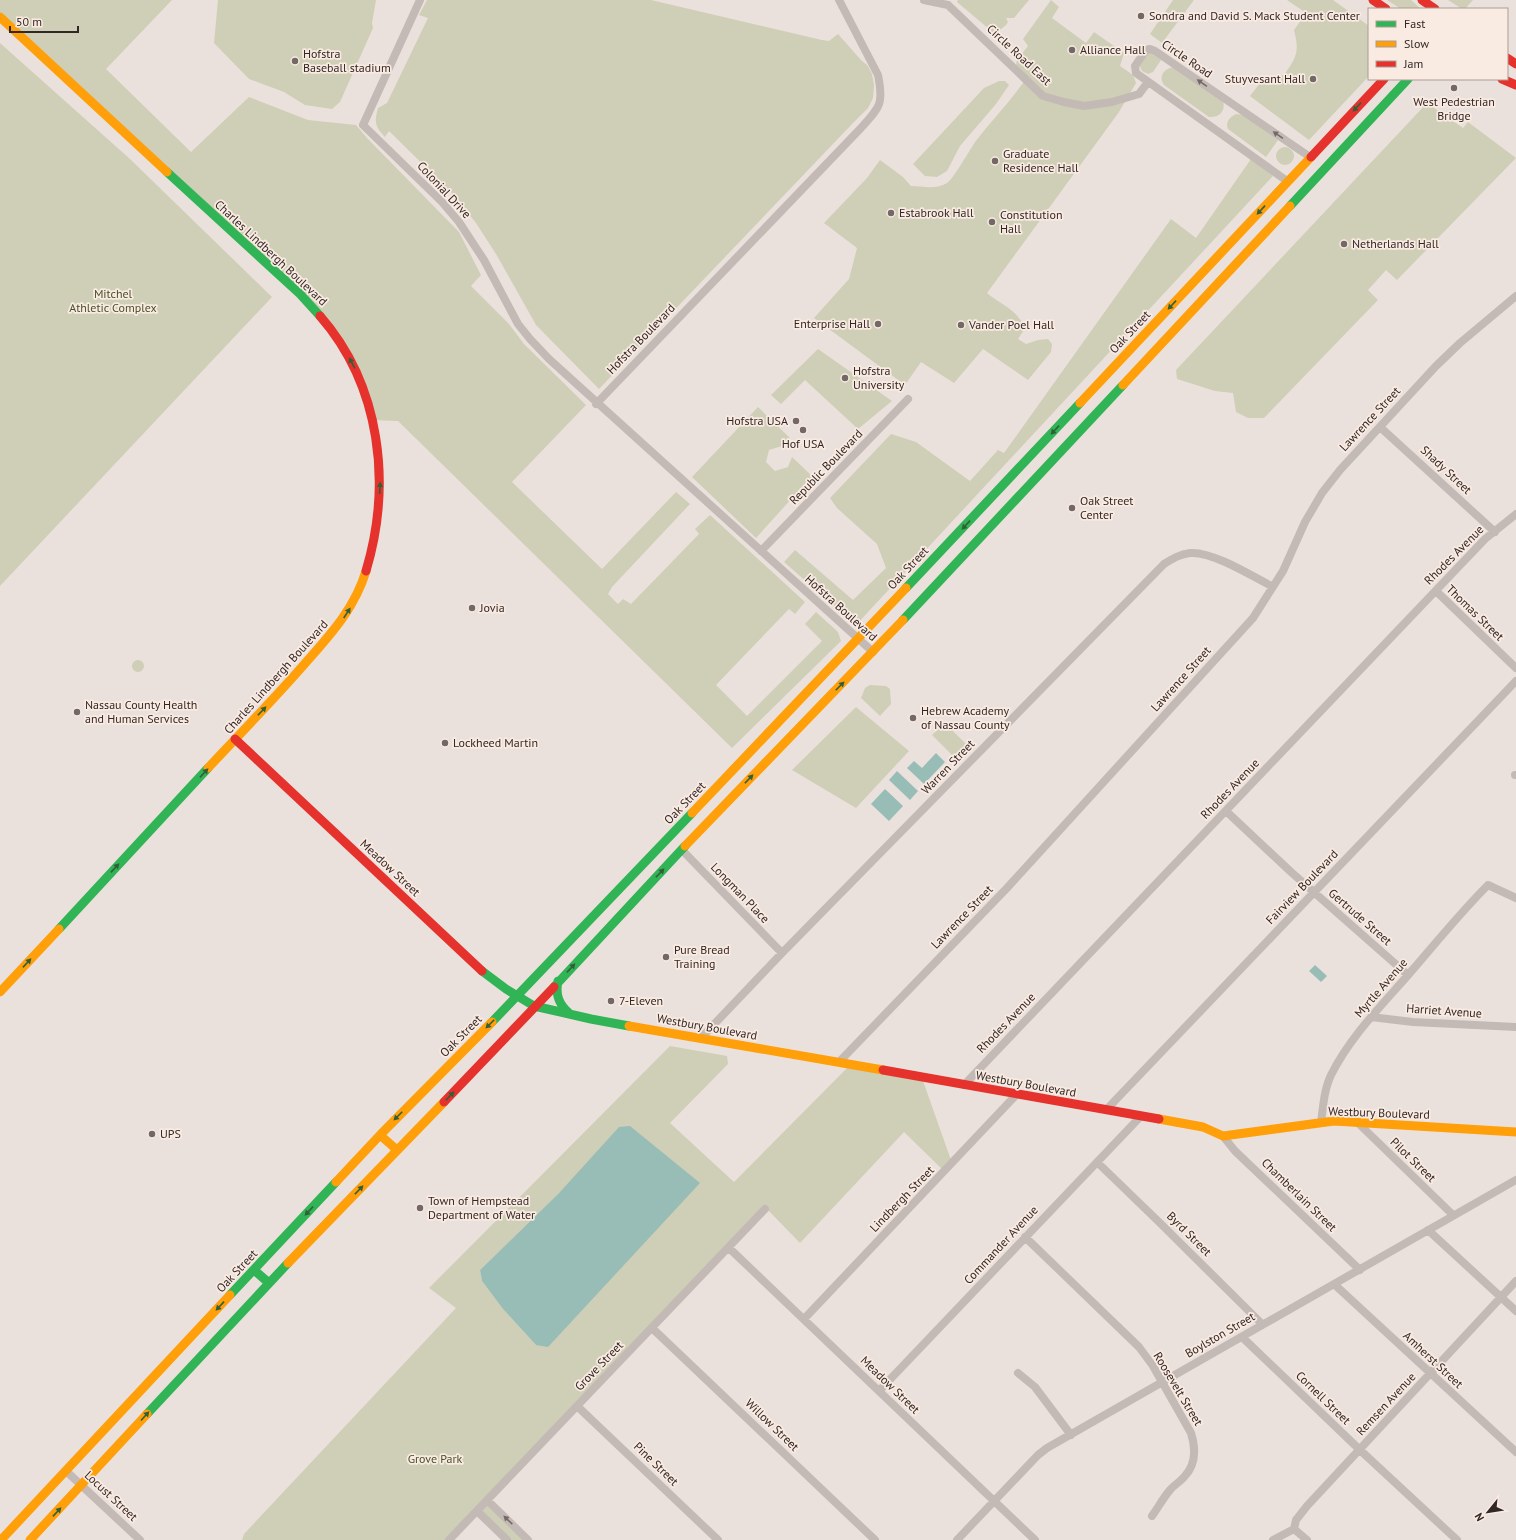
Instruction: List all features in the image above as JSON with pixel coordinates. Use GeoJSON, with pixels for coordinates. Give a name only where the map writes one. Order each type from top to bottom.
{"type":"FeatureCollection","features":[{"type":"Feature","properties":{"kind":"street","name":"Colonial Drive"},"geometry":{"type":"LineString","coordinates":[[420,0],[363,124],[442,202],[484,260],[518,324],[549,359],[596,404]]}},
{"type":"Feature","properties":{"kind":"street","name":"Hofstra Boulevard"},"geometry":{"type":"LineString","coordinates":[[839,0],[878,75],[881,89],[879,107],[861,128],[596,404],[873,652]]}},
{"type":"Feature","properties":{"kind":"street","name":"Circle Road East"},"geometry":{"type":"LineString","coordinates":[[924,0],[948,5],[1043,96],[1084,106],[1112,102],[1139,94],[1148,82]]}},
{"type":"Feature","properties":{"kind":"street"},"geometry":{"type":"LineString","coordinates":[[1373,0],[1385,8]]}},
{"type":"Feature","properties":{"kind":"street"},"geometry":{"type":"LineString","coordinates":[[1422,0],[1434,8]]}},
{"type":"Feature","properties":{"kind":"street","name":"Charles Lindbergh Boulevard"},"geometry":{"type":"LineString","coordinates":[[0,17],[102,113],[300,294],[328,324],[354,365],[365,391],[376,429],[380,484],[377,523],[365,574],[352,605],[338,628],[283,690],[235,739],[0,992]]}},
{"type":"Feature","properties":{"kind":"street","name":"Circle Road"},"geometry":{"type":"LineString","coordinates":[[1287,181],[1196,115],[1136,74],[1134,69],[1135,66],[1146,50],[1150,48],[1155,51],[1310,157]]}},
{"type":"Feature","properties":{"kind":"street","name":"Oak Street"},"geometry":{"type":"LineString","coordinates":[[1,1540],[380,1135],[517,996],[858,639],[1383,80]]}},
{"type":"Feature","properties":{"kind":"street"},"geometry":{"type":"LineString","coordinates":[[30,1540],[269,1283],[508,1037],[534,1006],[873,652],[1086,422],[1407,80]]}},
{"type":"Feature","properties":{"kind":"street"},"geometry":{"type":"LineString","coordinates":[[1504,80],[1516,86]]}},
{"type":"Feature","properties":{"kind":"street","name":"Lawrence Street"},"geometry":{"type":"LineString","coordinates":[[839,1062],[1007,888],[1253,618],[1283,571],[1305,522],[1322,494],[1340,470],[1446,357],[1516,296]]}},
{"type":"Feature","properties":{"kind":"street","name":"Republic Boulevard"},"geometry":{"type":"LineString","coordinates":[[761,551],[908,399]]}},
{"type":"Feature","properties":{"kind":"street"},"geometry":{"type":"LineString","coordinates":[[1074,410],[1086,422]]}},
{"type":"Feature","properties":{"kind":"street","name":"Shady Street"},"geometry":{"type":"LineString","coordinates":[[1380,427],[1495,532]]}},
{"type":"Feature","properties":{"kind":"street","name":"Rhodes Avenue"},"geometry":{"type":"LineString","coordinates":[[964,1085],[1485,539],[1516,514]]}},
{"type":"Feature","properties":{"kind":"street","name":"Warren Street"},"geometry":{"type":"LineString","coordinates":[[700,1038],[1164,564],[1176,557],[1189,553],[1199,553],[1213,557],[1272,587]]}},
{"type":"Feature","properties":{"kind":"street","name":"Thomas Street"},"geometry":{"type":"LineString","coordinates":[[1436,591],[1516,668]]}},
{"type":"Feature","properties":{"kind":"street","name":"Fairview Boulevard"},"geometry":{"type":"LineString","coordinates":[[1106,1110],[1516,681]]}},
{"type":"Feature","properties":{"kind":"street","name":"Meadow Street"},"geometry":{"type":"LineString","coordinates":[[235,739],[484,973],[534,1006]]}},
{"type":"Feature","properties":{"kind":"street","name":"Gertrude Street"},"geometry":{"type":"LineString","coordinates":[[1226,810],[1314,892],[1408,975]]}},
{"type":"Feature","properties":{"kind":"street","name":"Longman Place"},"geometry":{"type":"LineString","coordinates":[[682,850],[782,953]]}},
{"type":"Feature","properties":{"kind":"street","name":"Myrtle Avenue"},"geometry":{"type":"LineString","coordinates":[[1321,1123],[1330,1077],[1344,1053],[1408,975],[1488,885],[1516,898]]}},
{"type":"Feature","properties":{"kind":"street"},"geometry":{"type":"LineString","coordinates":[[558,981],[556,995],[561,1004],[571,1015]]}},
{"type":"Feature","properties":{"kind":"street","name":"Westbury Boulevard"},"geometry":{"type":"LineString","coordinates":[[534,1006],[571,1015],[1203,1127],[1223,1136],[1334,1121],[1516,1132]]}},
{"type":"Feature","properties":{"kind":"street","name":"Harriet Avenue"},"geometry":{"type":"LineString","coordinates":[[1372,1017],[1413,1022],[1516,1027]]}},
{"type":"Feature","properties":{"kind":"street","name":"Lindbergh Street"},"geometry":{"type":"LineString","coordinates":[[804,1319],[1017,1094]]}},
{"type":"Feature","properties":{"kind":"street","name":"Commander Avenue"},"geometry":{"type":"LineString","coordinates":[[879,1391],[1141,1116]]}},
{"type":"Feature","properties":{"kind":"street","name":"Pilot Street"},"geometry":{"type":"LineString","coordinates":[[1357,1122],[1453,1216]]}},
{"type":"Feature","properties":{"kind":"street"},"geometry":{"type":"LineString","coordinates":[[380,1135],[398,1150]]}},
{"type":"Feature","properties":{"kind":"street","name":"Chamberlain Street"},"geometry":{"type":"LineString","coordinates":[[1223,1136],[1235,1151],[1360,1270]]}},
{"type":"Feature","properties":{"kind":"street","name":"Byrd Street"},"geometry":{"type":"LineString","coordinates":[[1096,1162],[1262,1324]]}},
{"type":"Feature","properties":{"kind":"street","name":"Boylston Street"},"geometry":{"type":"LineString","coordinates":[[957,1540],[1047,1448],[1516,1180]]}},
{"type":"Feature","properties":{"kind":"street","name":"Grove Street"},"geometry":{"type":"LineString","coordinates":[[449,1540],[765,1209]]}},
{"type":"Feature","properties":{"kind":"street"},"geometry":{"type":"LineString","coordinates":[[1428,1230],[1516,1311]]}},
{"type":"Feature","properties":{"kind":"street","name":"Roosevelt Street"},"geometry":{"type":"LineString","coordinates":[[1025,1237],[1139,1347],[1162,1382],[1191,1433],[1195,1444],[1195,1454],[1189,1470],[1184,1478],[1170,1489],[1152,1516]]}},
{"type":"Feature","properties":{"kind":"street","name":"Meadow Street"},"geometry":{"type":"LineString","coordinates":[[728,1248],[1035,1540]]}},
{"type":"Feature","properties":{"kind":"street"},"geometry":{"type":"LineString","coordinates":[[254,1270],[269,1283]]}},
{"type":"Feature","properties":{"kind":"street","name":"Remsen Avenue"},"geometry":{"type":"LineString","coordinates":[[1294,1528],[1296,1520],[1307,1506],[1516,1281]]}},
{"type":"Feature","properties":{"kind":"street","name":"Amherst Street"},"geometry":{"type":"LineString","coordinates":[[1334,1284],[1516,1452]]}},
{"type":"Feature","properties":{"kind":"street","name":"Willow Street"},"geometry":{"type":"LineString","coordinates":[[652,1328],[875,1540]]}},
{"type":"Feature","properties":{"kind":"street","name":"Cornell Street"},"geometry":{"type":"LineString","coordinates":[[1242,1337],[1457,1540]]}},
{"type":"Feature","properties":{"kind":"street"},"geometry":{"type":"LineString","coordinates":[[1018,1373],[1035,1387],[1071,1434]]}},
{"type":"Feature","properties":{"kind":"street","name":"Pine Street"},"geometry":{"type":"LineString","coordinates":[[577,1406],[718,1540]]}},
{"type":"Feature","properties":{"kind":"street","name":"Locust Street"},"geometry":{"type":"LineString","coordinates":[[66,1471],[140,1540]]}},
{"type":"Feature","properties":{"kind":"street"},"geometry":{"type":"LineString","coordinates":[[488,1500],[528,1540]]}},
{"type":"Feature","properties":{"kind":"street"},"geometry":{"type":"LineString","coordinates":[[477,1511],[507,1540]]}},
{"type":"Feature","properties":{"kind":"street"},"geometry":{"type":"LineString","coordinates":[[1273,1540],[1294,1528],[1307,1540]]}},
{"type":"Feature","properties":{"kind":"green space"},"geometry":{"type":"Polygon","coordinates":[[[0,0],[172,0],[106,69],[191,152],[249,97],[308,120],[356,125],[459,232],[481,275],[471,286],[509,324],[524,344],[586,405],[512,482],[602,569],[676,492],[690,504],[612,587],[608,594],[618,604],[623,599],[631,604],[699,534],[695,529],[710,515],[805,602],[795,614],[789,609],[716,685],[747,716],[822,641],[805,624],[816,612],[838,632],[841,641],[732,748],[398,421],[373,420],[365,391],[328,324],[0,17],[0,0]]]}},
{"type":"Feature","properties":{"kind":"green space","name":"Hofstra Baseball stadium"},"geometry":{"type":"Polygon","coordinates":[[[218,0],[376,0],[372,23],[373,28],[340,102],[332,109],[305,105],[284,92],[249,79],[214,43],[218,0]]]}},
{"type":"Feature","properties":{"kind":"green space"},"geometry":{"type":"Polygon","coordinates":[[[427,0],[651,0],[822,40],[829,41],[838,34],[868,66],[872,74],[874,85],[873,98],[868,108],[599,389],[536,325],[496,254],[476,223],[452,193],[389,131],[385,137],[377,127],[376,117],[378,108],[387,103],[428,18],[419,15],[427,0]]]}},
{"type":"Feature","properties":{"kind":"green space"},"geometry":{"type":"Polygon","coordinates":[[[958,0],[1029,0],[1014,18],[1006,18],[1008,22],[1007,24],[995,34],[957,2],[958,0]]]}},
{"type":"Feature","properties":{"kind":"green space"},"geometry":{"type":"Polygon","coordinates":[[[1051,0],[1059,7],[1052,18],[1086,43],[1094,32],[1124,53],[1120,66],[1133,75],[1136,83],[1119,112],[987,293],[1010,309],[1019,318],[1024,330],[1018,339],[1026,344],[1038,340],[1048,339],[1052,344],[1051,352],[1028,380],[983,349],[954,383],[921,362],[905,385],[814,318],[849,279],[857,248],[824,223],[867,178],[880,160],[903,177],[911,186],[929,187],[947,183],[975,142],[1025,80],[1016,65],[1017,60],[1028,46],[1023,39],[1051,0]]]}},
{"type":"Feature","properties":{"kind":"green space"},"geometry":{"type":"Polygon","coordinates":[[[1173,0],[1194,0],[1162,43],[1150,34],[1173,0]]]}},
{"type":"Feature","properties":{"kind":"green space"},"geometry":{"type":"Polygon","coordinates":[[[1287,0],[1333,0],[1368,25],[1368,77],[1309,140],[1250,96],[1264,78],[1284,75],[1294,59],[1297,50],[1294,30],[1306,13],[1287,0]]]}},
{"type":"Feature","properties":{"kind":"green space"},"geometry":{"type":"Polygon","coordinates":[[[1387,0],[1411,0],[1420,8],[1399,8],[1387,0]]]}},
{"type":"Feature","properties":{"kind":"green space"},"geometry":{"type":"Polygon","coordinates":[[[1448,0],[1473,0],[1466,8],[1460,8],[1448,0]]]}},
{"type":"Feature","properties":{"kind":"green space","name":"Mitchel Athletic Complex"},"geometry":{"type":"Polygon","coordinates":[[[0,43],[130,159],[272,297],[0,586],[0,43]]]}},
{"type":"Feature","properties":{"kind":"green space"},"geometry":{"type":"Polygon","coordinates":[[[1148,51],[1161,60],[1153,72],[1148,74],[1142,71],[1139,65],[1148,51]]]}},
{"type":"Feature","properties":{"kind":"green space"},"geometry":{"type":"Polygon","coordinates":[[[1173,67],[1223,101],[1223,111],[1219,115],[1209,117],[1164,85],[1162,82],[1163,73],[1167,69],[1173,67]]]}},
{"type":"Feature","properties":{"kind":"green space"},"geometry":{"type":"Polygon","coordinates":[[[999,81],[1005,81],[1009,85],[996,104],[960,146],[947,171],[937,177],[925,176],[913,164],[984,88],[999,81]]]}},
{"type":"Feature","properties":{"kind":"green space"},"geometry":{"type":"Polygon","coordinates":[[[1427,103],[1463,128],[1468,122],[1516,158],[1397,280],[1386,270],[1368,290],[1378,300],[1264,418],[1248,418],[1236,412],[1233,393],[1215,391],[1177,379],[1176,370],[1427,103]]]}},
{"type":"Feature","properties":{"kind":"green space"},"geometry":{"type":"Polygon","coordinates":[[[1236,114],[1243,115],[1278,140],[1266,157],[1228,129],[1227,124],[1229,120],[1236,114]]]}},
{"type":"Feature","properties":{"kind":"green space"},"geometry":{"type":"Polygon","coordinates":[[[1285,147],[1291,150],[1294,156],[1291,162],[1285,165],[1279,162],[1276,156],[1279,150],[1285,147]]]}},
{"type":"Feature","properties":{"kind":"green space"},"geometry":{"type":"Polygon","coordinates":[[[1251,159],[1273,176],[856,625],[784,562],[795,550],[853,600],[886,568],[877,544],[837,508],[830,498],[891,434],[916,442],[970,481],[998,450],[1004,453],[1171,219],[1196,238],[1251,159]]]}},
{"type":"Feature","properties":{"kind":"green space"},"geometry":{"type":"Polygon","coordinates":[[[818,349],[892,401],[858,429],[805,380],[781,404],[771,395],[818,349]]]}},
{"type":"Feature","properties":{"kind":"green space"},"geometry":{"type":"Polygon","coordinates":[[[758,407],[790,438],[782,446],[769,450],[766,462],[775,471],[788,467],[792,457],[812,476],[756,538],[692,477],[758,407]]]}},
{"type":"Feature","properties":{"kind":"green space"},"geometry":{"type":"Polygon","coordinates":[[[136,660],[140,660],[144,666],[140,672],[136,672],[132,668],[132,664],[136,660]]]}},
{"type":"Feature","properties":{"kind":"green space"},"geometry":{"type":"Polygon","coordinates":[[[870,685],[886,686],[890,689],[891,704],[880,716],[861,698],[865,688],[870,685]]]}},
{"type":"Feature","properties":{"kind":"green space"},"geometry":{"type":"Polygon","coordinates":[[[856,707],[909,751],[856,808],[792,770],[856,707]]]}},
{"type":"Feature","properties":{"kind":"green space"},"geometry":{"type":"Polygon","coordinates":[[[945,723],[966,744],[954,757],[932,735],[945,723]]]}},
{"type":"Feature","properties":{"kind":"green space","name":"Grove Park"},"geometry":{"type":"Polygon","coordinates":[[[670,1046],[727,1056],[728,1064],[670,1123],[734,1182],[850,1065],[922,1078],[952,1163],[944,1171],[904,1132],[800,1243],[766,1208],[449,1540],[242,1540],[244,1534],[456,1308],[429,1288],[670,1046]],[[560,1192],[480,1270],[482,1281],[503,1309],[536,1345],[560,1192]]]}},
{"type":"Feature","properties":{"kind":"green space"},"geometry":{"type":"Polygon","coordinates":[[[488,1502],[527,1540],[509,1540],[479,1511],[488,1502]]]}},
{"type":"Feature","properties":{"kind":"water"},"geometry":{"type":"Polygon","coordinates":[[[936,753],[945,762],[924,784],[907,768],[914,761],[922,768],[936,753]]]}},
{"type":"Feature","properties":{"kind":"water"},"geometry":{"type":"Polygon","coordinates":[[[897,771],[918,791],[910,800],[889,780],[897,771]]]}},
{"type":"Feature","properties":{"kind":"water"},"geometry":{"type":"Polygon","coordinates":[[[885,789],[903,806],[889,821],[871,804],[885,789]]]}},
{"type":"Feature","properties":{"kind":"water"},"geometry":{"type":"Polygon","coordinates":[[[1315,965],[1327,976],[1321,982],[1309,971],[1315,965]]]}},
{"type":"Feature","properties":{"kind":"water"},"geometry":{"type":"Polygon","coordinates":[[[630,1126],[700,1183],[548,1347],[536,1345],[503,1309],[482,1281],[480,1270],[560,1192],[619,1127],[630,1126]]]}},
{"type":"Feature","properties":{"kind":"traffic: fast"},"geometry":{"type":"LineString","coordinates":[[1290,206],[1407,80]]}},
{"type":"Feature","properties":{"kind":"traffic: fast"},"geometry":{"type":"LineString","coordinates":[[167,172],[300,294],[320,316]]}},
{"type":"Feature","properties":{"kind":"traffic: fast"},"geometry":{"type":"LineString","coordinates":[[903,620],[1123,385]]}},
{"type":"Feature","properties":{"kind":"traffic: fast"},"geometry":{"type":"LineString","coordinates":[[906,588],[1080,403]]}},
{"type":"Feature","properties":{"kind":"traffic: fast"},"geometry":{"type":"LineString","coordinates":[[59,929],[208,768]]}},
{"type":"Feature","properties":{"kind":"traffic: fast"},"geometry":{"type":"LineString","coordinates":[[492,1022],[692,813]]}},
{"type":"Feature","properties":{"kind":"traffic: fast"},"geometry":{"type":"LineString","coordinates":[[554,987],[685,846]]}},
{"type":"Feature","properties":{"kind":"traffic: fast"},"geometry":{"type":"LineString","coordinates":[[482,971],[506,989],[534,1006],[629,1026]]}},
{"type":"Feature","properties":{"kind":"traffic: fast"},"geometry":{"type":"LineString","coordinates":[[558,981],[557,991],[559,999],[563,1007],[570,1014]]}},
{"type":"Feature","properties":{"kind":"traffic: fast"},"geometry":{"type":"LineString","coordinates":[[230,1295],[336,1182]]}},
{"type":"Feature","properties":{"kind":"traffic: fast"},"geometry":{"type":"LineString","coordinates":[[147,1414],[288,1263]]}},
{"type":"Feature","properties":{"kind":"traffic: fast"},"geometry":{"type":"LineString","coordinates":[[254,1270],[269,1283]]}},
{"type":"Feature","properties":{"kind":"traffic: slow"},"geometry":{"type":"LineString","coordinates":[[0,17],[167,172]]}},
{"type":"Feature","properties":{"kind":"traffic: slow"},"geometry":{"type":"LineString","coordinates":[[1080,403],[1311,157]]}},
{"type":"Feature","properties":{"kind":"traffic: slow"},"geometry":{"type":"LineString","coordinates":[[1123,385],[1290,206]]}},
{"type":"Feature","properties":{"kind":"traffic: slow"},"geometry":{"type":"LineString","coordinates":[[208,768],[330,635],[354,599],[366,571]]}},
{"type":"Feature","properties":{"kind":"traffic: slow"},"geometry":{"type":"LineString","coordinates":[[692,813],[906,588]]}},
{"type":"Feature","properties":{"kind":"traffic: slow"},"geometry":{"type":"LineString","coordinates":[[685,846],[903,620]]}},
{"type":"Feature","properties":{"kind":"traffic: slow"},"geometry":{"type":"LineString","coordinates":[[0,992],[59,929]]}},
{"type":"Feature","properties":{"kind":"traffic: slow"},"geometry":{"type":"LineString","coordinates":[[336,1182],[381,1134],[492,1022]]}},
{"type":"Feature","properties":{"kind":"traffic: slow"},"geometry":{"type":"LineString","coordinates":[[629,1026],[883,1070]]}},
{"type":"Feature","properties":{"kind":"traffic: slow"},"geometry":{"type":"LineString","coordinates":[[288,1263],[444,1102]]}},
{"type":"Feature","properties":{"kind":"traffic: slow"},"geometry":{"type":"LineString","coordinates":[[1159,1119],[1203,1127],[1223,1136],[1334,1121],[1516,1132]]}},
{"type":"Feature","properties":{"kind":"traffic: slow"},"geometry":{"type":"LineString","coordinates":[[380,1135],[397,1150]]}},
{"type":"Feature","properties":{"kind":"traffic: slow"},"geometry":{"type":"LineString","coordinates":[[1,1540],[230,1295]]}},
{"type":"Feature","properties":{"kind":"traffic: slow"},"geometry":{"type":"LineString","coordinates":[[30,1540],[147,1414]]}},
{"type":"Feature","properties":{"kind":"traffic: jam"},"geometry":{"type":"LineString","coordinates":[[1373,0],[1385,8]]}},
{"type":"Feature","properties":{"kind":"traffic: jam"},"geometry":{"type":"LineString","coordinates":[[1422,0],[1434,8]]}},
{"type":"Feature","properties":{"kind":"traffic: jam"},"geometry":{"type":"LineString","coordinates":[[1508,59],[1516,64]]}},
{"type":"Feature","properties":{"kind":"traffic: jam"},"geometry":{"type":"LineString","coordinates":[[1311,157],[1383,80]]}},
{"type":"Feature","properties":{"kind":"traffic: jam"},"geometry":{"type":"LineString","coordinates":[[1504,80],[1516,85]]}},
{"type":"Feature","properties":{"kind":"traffic: jam"},"geometry":{"type":"LineString","coordinates":[[320,316],[341,343],[357,373],[368,405],[376,437],[379,471],[378,504],[374,538],[366,571]]}},
{"type":"Feature","properties":{"kind":"traffic: jam"},"geometry":{"type":"LineString","coordinates":[[235,739],[482,971]]}},
{"type":"Feature","properties":{"kind":"traffic: jam"},"geometry":{"type":"LineString","coordinates":[[444,1102],[554,987]]}},
{"type":"Feature","properties":{"kind":"traffic: jam"},"geometry":{"type":"LineString","coordinates":[[883,1070],[1159,1119]]}},
{"type":"Feature","properties":{"kind":"place","name":"Sondra and David S. Mack Student Center"},"geometry":{"type":"Point","coordinates":[1141,16]}},
{"type":"Feature","properties":{"kind":"place","name":"Alliance Hall"},"geometry":{"type":"Point","coordinates":[1072,50]}},
{"type":"Feature","properties":{"kind":"place","name":"Hofstra Baseball stadium"},"geometry":{"type":"Point","coordinates":[295,61]}},
{"type":"Feature","properties":{"kind":"place","name":"Stuyvesant Hall"},"geometry":{"type":"Point","coordinates":[1313,79]}},
{"type":"Feature","properties":{"kind":"place","name":"West Pedestrian Bridge"},"geometry":{"type":"Point","coordinates":[1454,88]}},
{"type":"Feature","properties":{"kind":"place","name":"Graduate Residence Hall"},"geometry":{"type":"Point","coordinates":[995,161]}},
{"type":"Feature","properties":{"kind":"place","name":"Estabrook Hall"},"geometry":{"type":"Point","coordinates":[891,213]}},
{"type":"Feature","properties":{"kind":"place","name":"Constitution Hall"},"geometry":{"type":"Point","coordinates":[992,222]}},
{"type":"Feature","properties":{"kind":"place","name":"Netherlands Hall"},"geometry":{"type":"Point","coordinates":[1344,244]}},
{"type":"Feature","properties":{"kind":"place","name":"Enterprise Hall"},"geometry":{"type":"Point","coordinates":[878,324]}},
{"type":"Feature","properties":{"kind":"place","name":"Vander Poel Hall"},"geometry":{"type":"Point","coordinates":[961,325]}},
{"type":"Feature","properties":{"kind":"place","name":"Hofstra University"},"geometry":{"type":"Point","coordinates":[845,378]}},
{"type":"Feature","properties":{"kind":"place","name":"Hofstra USA"},"geometry":{"type":"Point","coordinates":[796,421]}},
{"type":"Feature","properties":{"kind":"place","name":"Hof USA"},"geometry":{"type":"Point","coordinates":[803,430]}},
{"type":"Feature","properties":{"kind":"place","name":"Oak Street Center"},"geometry":{"type":"Point","coordinates":[1072,508]}},
{"type":"Feature","properties":{"kind":"place","name":"Jovia"},"geometry":{"type":"Point","coordinates":[472,608]}},
{"type":"Feature","properties":{"kind":"place","name":"Nassau County Health and Human Services"},"geometry":{"type":"Point","coordinates":[77,712]}},
{"type":"Feature","properties":{"kind":"place","name":"Hebrew Academy of Nassau County"},"geometry":{"type":"Point","coordinates":[913,718]}},
{"type":"Feature","properties":{"kind":"place","name":"Lockheed Martin"},"geometry":{"type":"Point","coordinates":[445,743]}},
{"type":"Feature","properties":{"kind":"place","name":"Pure Bread Training"},"geometry":{"type":"Point","coordinates":[666,957]}},
{"type":"Feature","properties":{"kind":"place","name":"7-Eleven"},"geometry":{"type":"Point","coordinates":[611,1001]}},
{"type":"Feature","properties":{"kind":"place","name":"UPS"},"geometry":{"type":"Point","coordinates":[152,1134]}},
{"type":"Feature","properties":{"kind":"place","name":"Town of Hempstead Department of Water"},"geometry":{"type":"Point","coordinates":[420,1208]}}]}
